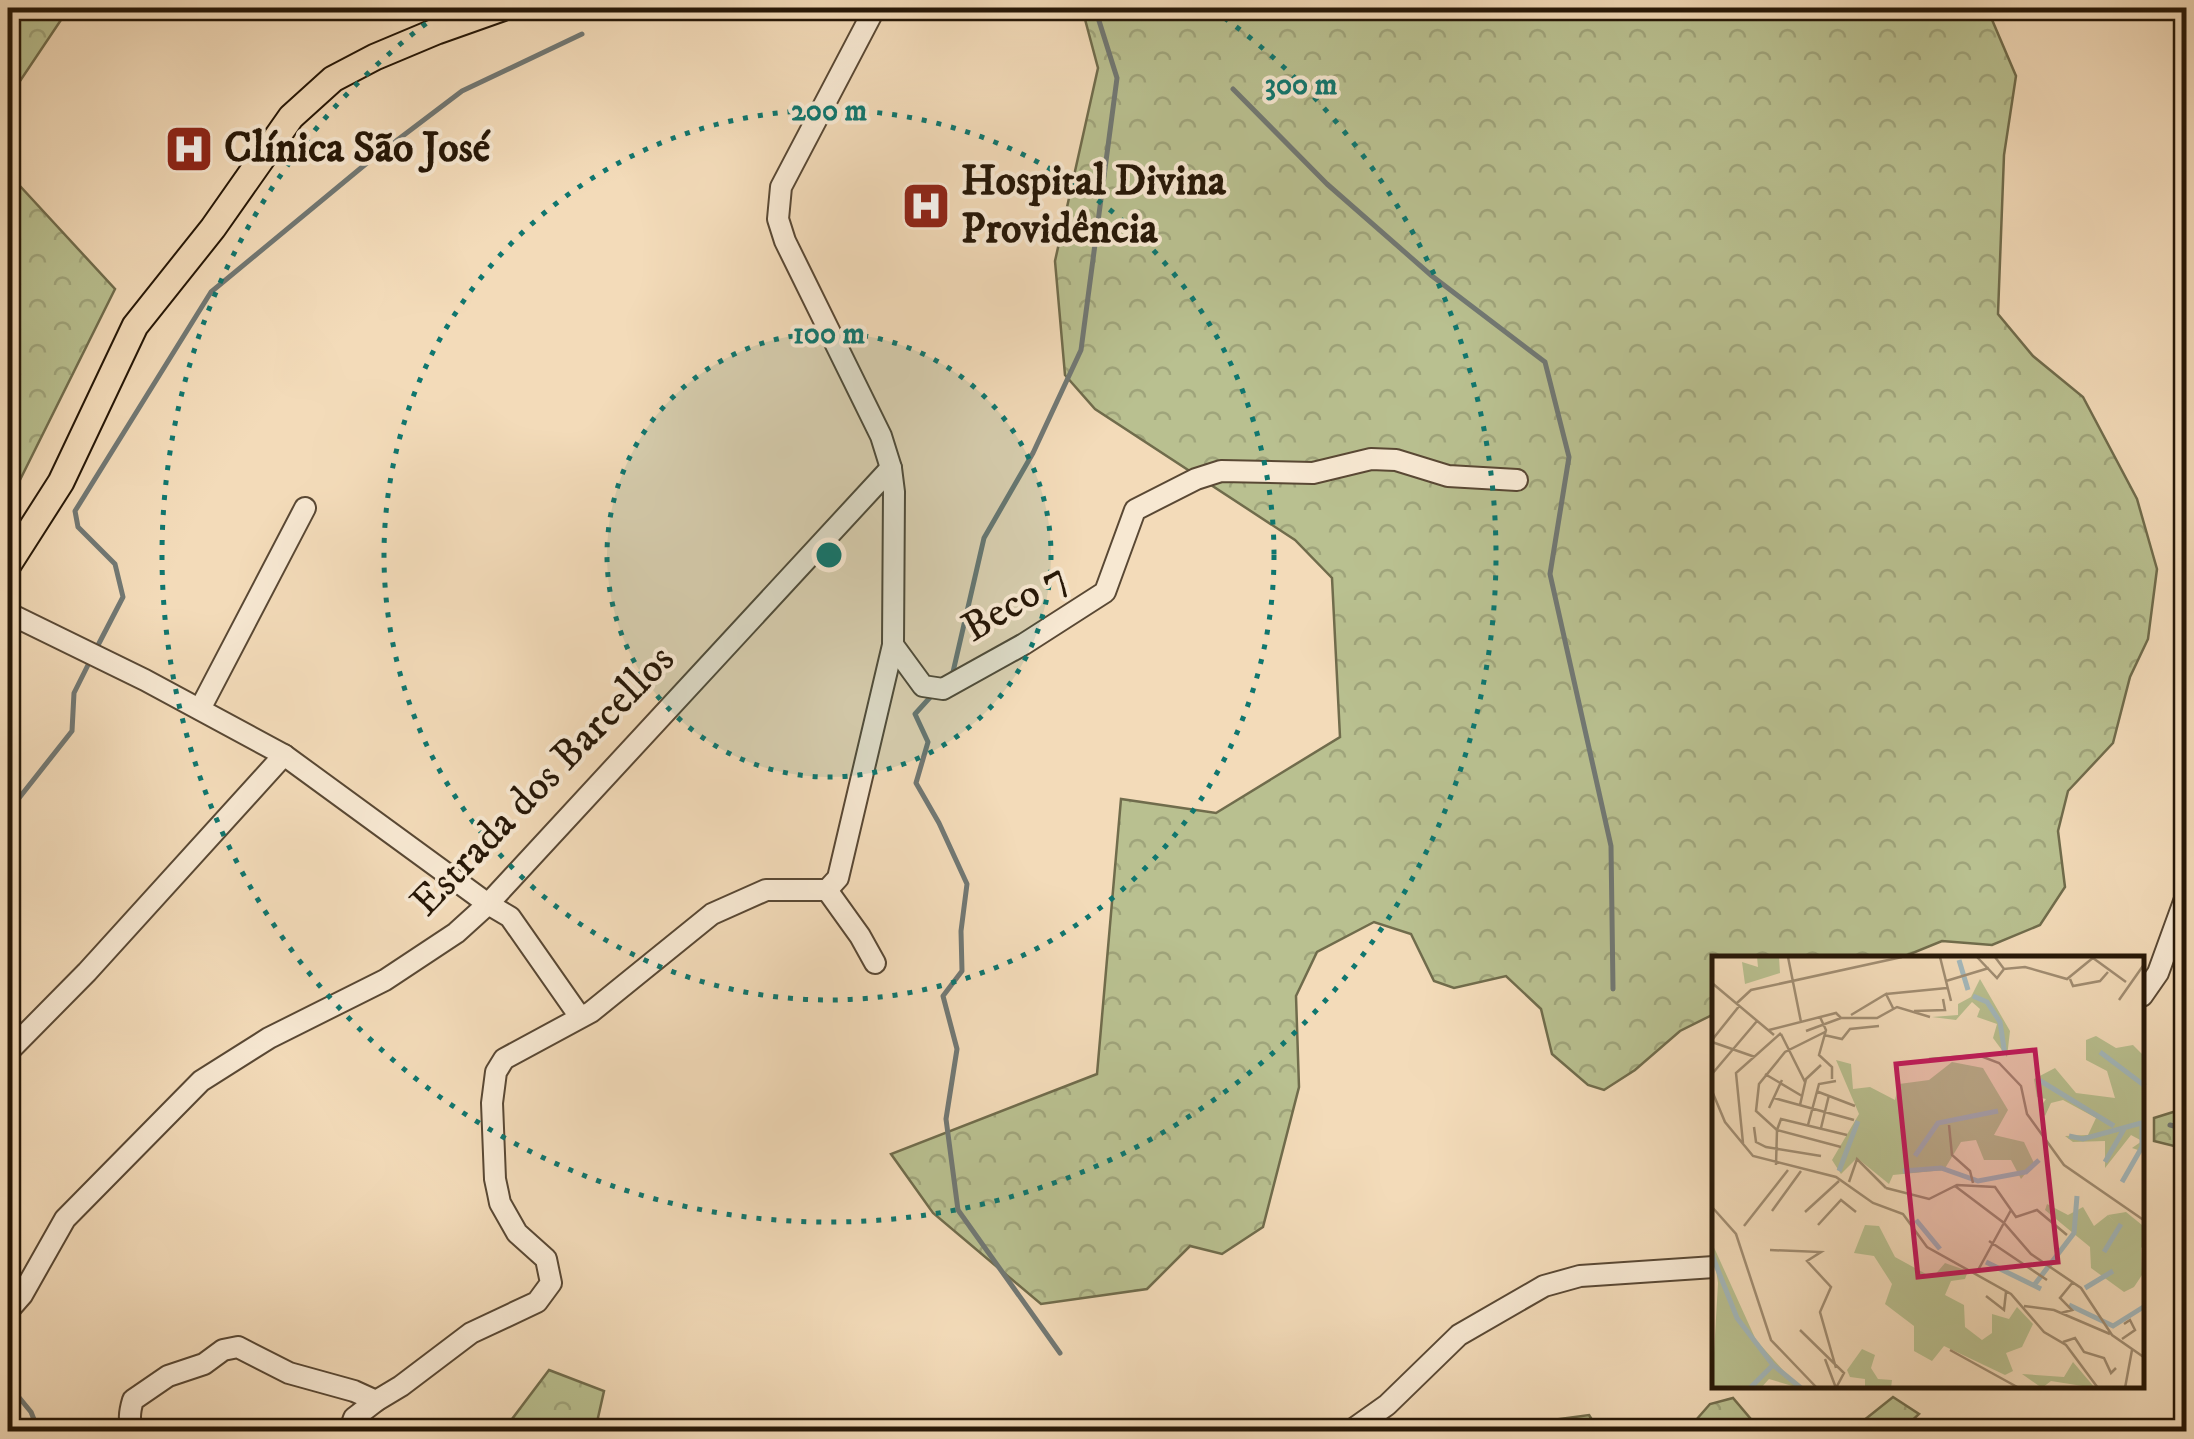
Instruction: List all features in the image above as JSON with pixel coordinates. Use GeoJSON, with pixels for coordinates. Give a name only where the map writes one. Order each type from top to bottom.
{"type":"FeatureCollection","features":[{"type":"Feature","properties":{"kind":"main road"},"geometry":{"type":"LineString","coordinates":[[8,565],[61,482],[135,326],[213,228],[292,117],[332,79],[436,31],[502,8]]}},
{"type":"Feature","properties":{"kind":"street"},"geometry":{"type":"LineString","coordinates":[[349,1432],[354,1418],[376,1401],[471,1334],[536,1302],[551,1283],[546,1260],[517,1233],[500,1203],[494,1178],[492,1103],[496,1072],[504,1059],[614,994],[712,914],[766,890],[827,890],[838,878],[893,645],[894,492],[881,436],[778,220],[781,188],[875,8]]}},
{"type":"Feature","properties":{"kind":"street","name":"Beco 7"},"geometry":{"type":"LineString","coordinates":[[893,645],[923,686],[943,690],[1105,592],[1135,510],[1196,479],[1221,471],[1313,473],[1371,458],[1396,460],[1448,476],[1517,480]]}},
{"type":"Feature","properties":{"kind":"street","name":"Estrada dos Barcellos"},"geometry":{"type":"LineString","coordinates":[[8,1311],[22,1295],[65,1219],[200,1081],[269,1038],[386,980],[456,933],[488,904],[891,468]]}},
{"type":"Feature","properties":{"kind":"street"},"geometry":{"type":"LineString","coordinates":[[200,708],[305,508]]}},
{"type":"Feature","properties":{"kind":"street"},"geometry":{"type":"LineString","coordinates":[[8,613],[200,708],[284,755],[510,917],[580,1017]]}},
{"type":"Feature","properties":{"kind":"street"},"geometry":{"type":"LineString","coordinates":[[8,1052],[87,972],[284,755]]}},
{"type":"Feature","properties":{"kind":"street"},"geometry":{"type":"LineString","coordinates":[[827,890],[875,964]]}},
{"type":"Feature","properties":{"kind":"street"},"geometry":{"type":"LineString","coordinates":[[2144,993],[2158,973],[2186,896]]}},
{"type":"Feature","properties":{"kind":"street"},"geometry":{"type":"LineString","coordinates":[[1349,1432],[1387,1405],[1459,1335],[1544,1286],[1580,1276],[1712,1267]]}},
{"type":"Feature","properties":{"kind":"street"},"geometry":{"type":"LineString","coordinates":[[134,1432],[130,1413],[133,1400],[168,1376],[238,1347],[290,1374],[376,1401]]}},
{"type":"Feature","properties":{"kind":"green space"},"geometry":{"type":"Polygon","coordinates":[[[8,8],[69,8],[8,99],[8,8]]]}},
{"type":"Feature","properties":{"kind":"green space"},"geometry":{"type":"Polygon","coordinates":[[[1082,8],[1987,8],[2016,76],[2004,155],[1998,314],[2033,356],[2083,397],[2137,499],[2157,569],[2148,639],[2130,677],[2113,743],[2068,791],[2058,831],[2065,887],[2040,925],[1992,945],[1942,941],[1905,956],[1712,956],[1712,1015],[1680,1031],[1635,1070],[1604,1090],[1588,1085],[1552,1054],[1541,1009],[1506,976],[1454,988],[1434,981],[1411,934],[1374,922],[1317,952],[1296,996],[1299,1087],[1263,1227],[1222,1254],[1190,1246],[1147,1289],[1041,1304],[933,1213],[891,1154],[1097,1074],[1121,799],[1216,813],[1340,737],[1332,578],[1295,540],[1095,409],[1065,375],[1055,261],[1098,68],[1082,8]]]}},
{"type":"Feature","properties":{"kind":"green space"},"geometry":{"type":"Polygon","coordinates":[[[8,173],[115,289],[8,504],[8,173]]]}},
{"type":"Feature","properties":{"kind":"green space"},"geometry":{"type":"Polygon","coordinates":[[[2186,1108],[2186,1149],[2154,1141],[2154,1118],[2186,1108]]]}},
{"type":"Feature","properties":{"kind":"green space"},"geometry":{"type":"Polygon","coordinates":[[[549,1370],[604,1391],[595,1431],[503,1431],[549,1370]]]}},
{"type":"Feature","properties":{"kind":"green space"},"geometry":{"type":"Polygon","coordinates":[[[1893,1397],[1919,1414],[1901,1431],[1690,1432],[1689,1428],[1710,1404],[1733,1398],[1756,1425],[1787,1430],[1853,1429],[1893,1397]]]}},
{"type":"Feature","properties":{"kind":"green space"},"geometry":{"type":"Polygon","coordinates":[[[1589,1415],[1599,1431],[1530,1431],[1538,1422],[1589,1415]]]}},
{"type":"Feature","properties":{"kind":"waterway"},"geometry":{"type":"LineString","coordinates":[[948,677],[953,672],[984,538],[1033,453],[1081,350],[1117,78],[1095,8]]}},
{"type":"Feature","properties":{"kind":"waterway"},"geometry":{"type":"LineString","coordinates":[[95,651],[123,597],[115,564],[78,527],[75,511],[211,292],[367,163],[462,91],[582,34]]}},
{"type":"Feature","properties":{"kind":"waterway"},"geometry":{"type":"LineString","coordinates":[[1233,89],[1327,184],[1432,276],[1545,362],[1569,457],[1550,574],[1611,846],[1613,989]]}},
{"type":"Feature","properties":{"kind":"waterway"},"geometry":{"type":"LineString","coordinates":[[8,812],[72,731],[74,693],[90,661]]}},
{"type":"Feature","properties":{"kind":"waterway"},"geometry":{"type":"LineString","coordinates":[[934,693],[915,714],[928,742],[916,783],[967,884],[961,931],[962,971],[943,996],[957,1049],[946,1119],[958,1210],[1060,1353]]}},
{"type":"Feature","properties":{"kind":"waterway"},"geometry":{"type":"LineString","coordinates":[[2170,1125],[2186,1129]]}},
{"type":"Feature","properties":{"kind":"waterway"},"geometry":{"type":"LineString","coordinates":[[8,1384],[31,1412],[39,1432]]}},
{"type":"Feature","properties":{"kind":"place","name":"Clínica São José"},"geometry":{"type":"Point","coordinates":[189,149]}},
{"type":"Feature","properties":{"kind":"place","name":"Hospital Divina Providência"},"geometry":{"type":"Point","coordinates":[926,206]}}]}
